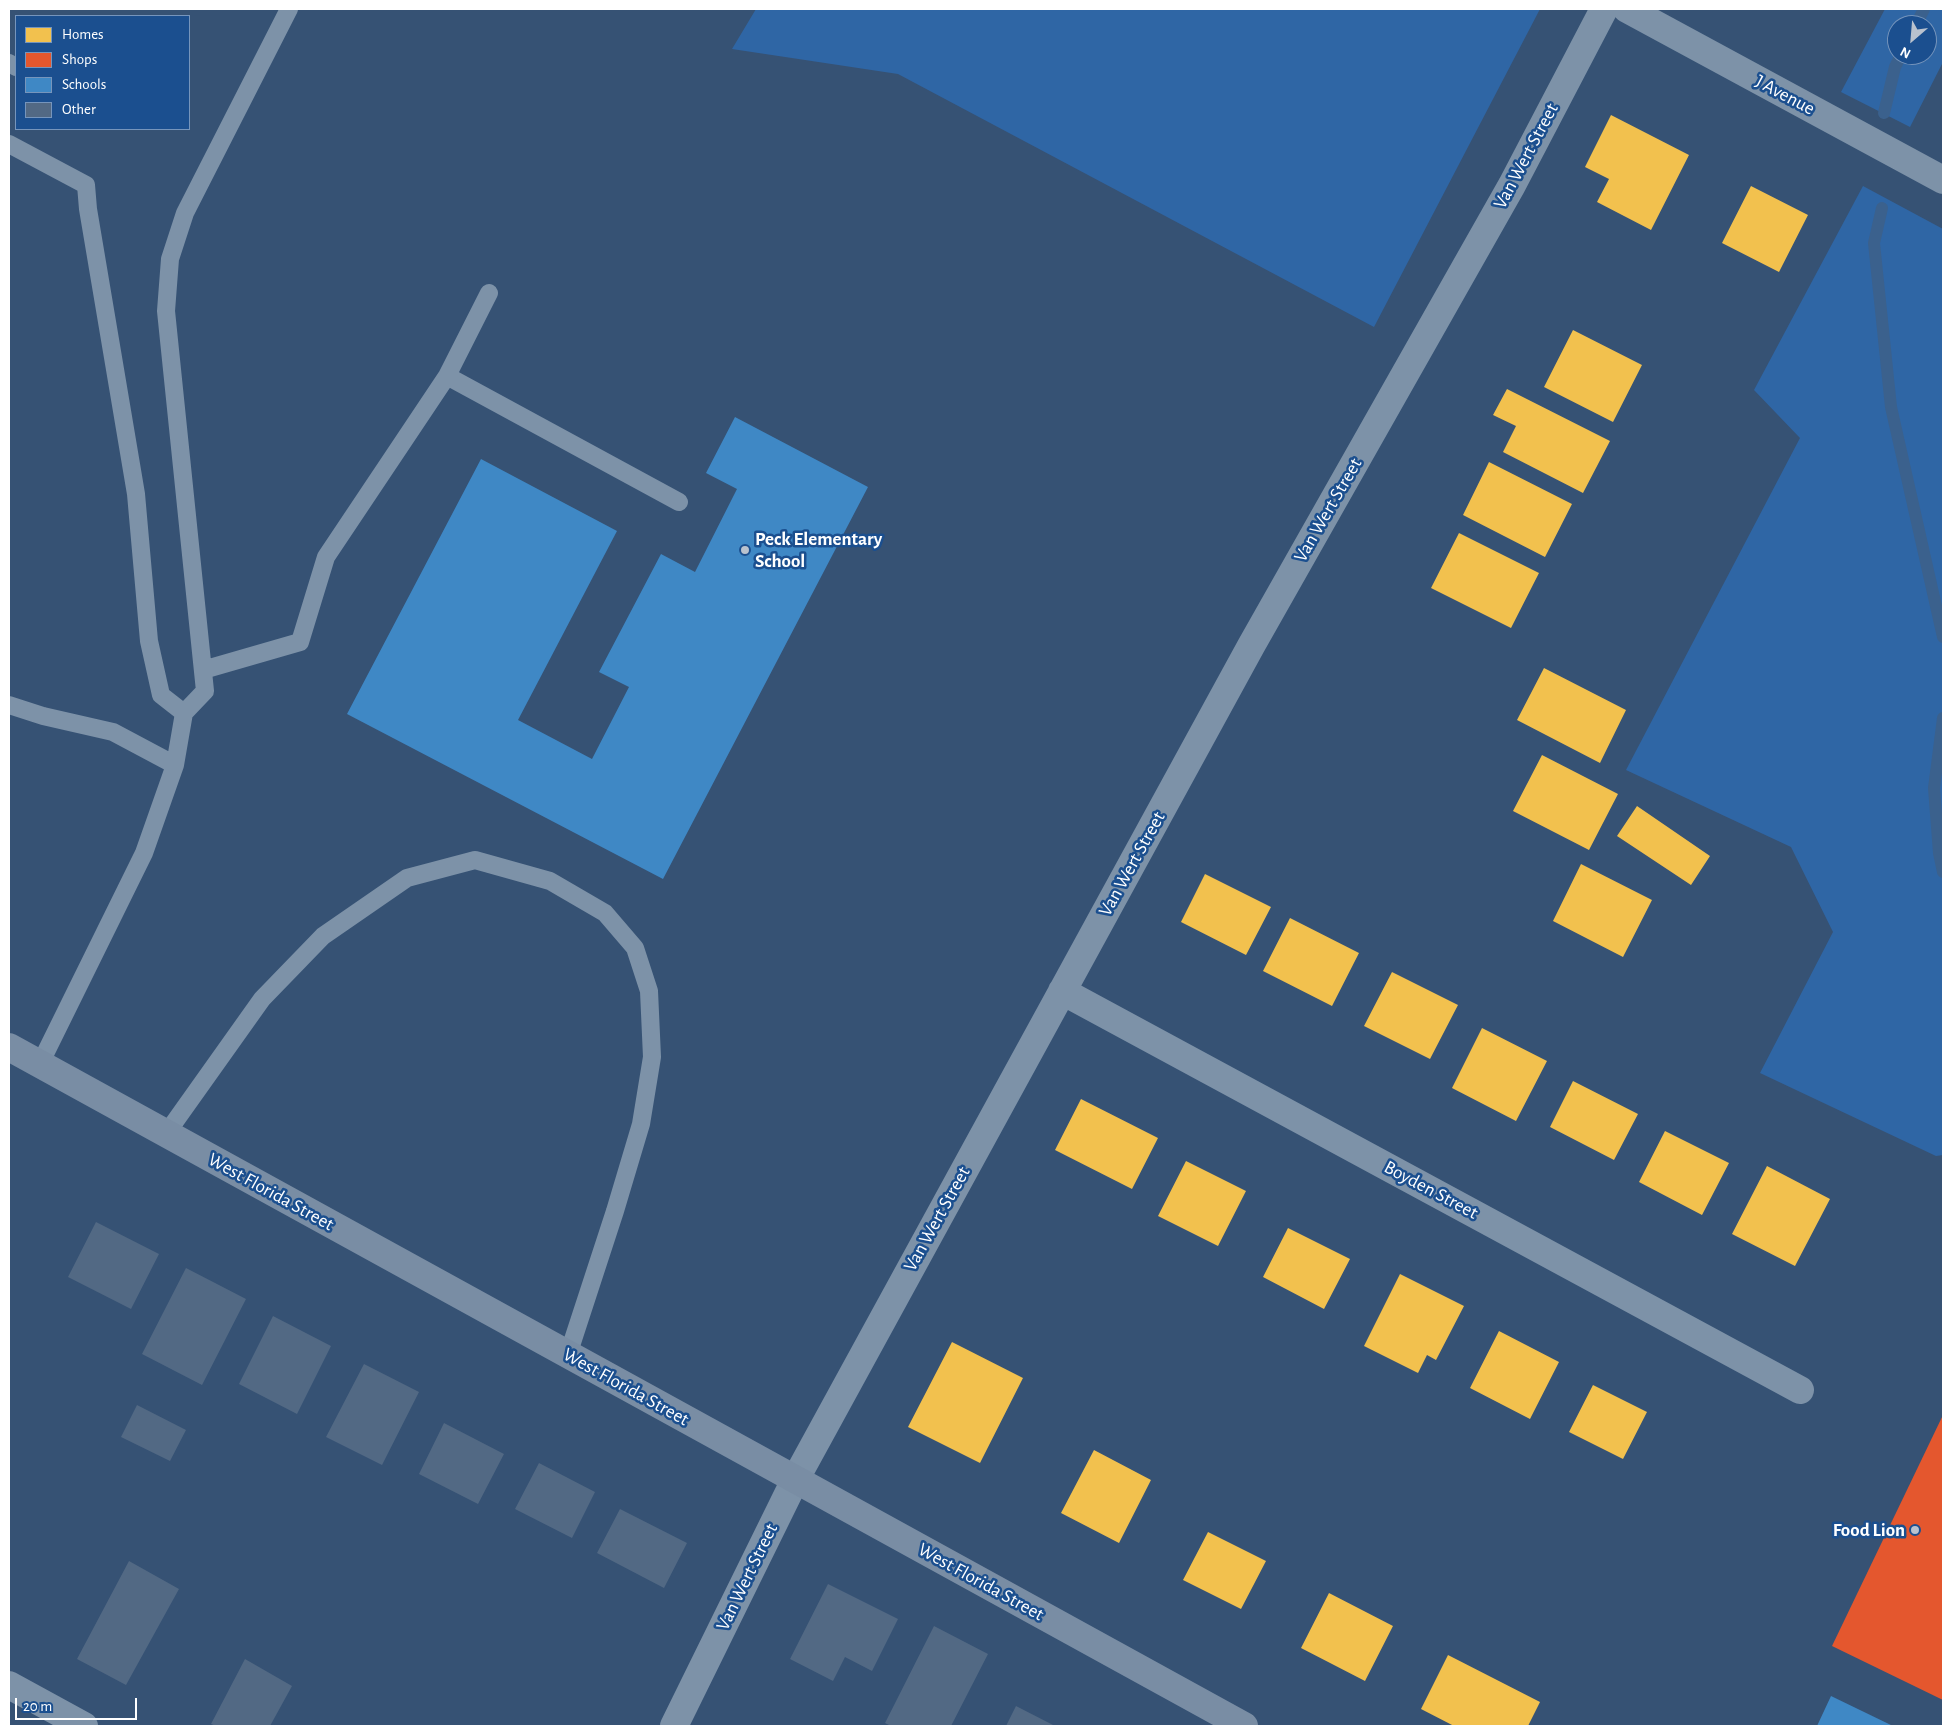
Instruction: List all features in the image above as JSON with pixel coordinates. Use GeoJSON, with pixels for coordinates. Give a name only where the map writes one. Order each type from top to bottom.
{"type":"FeatureCollection","features":[{"type":"Feature","properties":{"kind":"main road","name":"West Florida Street"},"geometry":{"type":"LineString","coordinates":[[9,1048],[1244,1726]]}},
{"type":"Feature","properties":{"kind":"street","name":"Van Wert Street"},"geometry":{"type":"LineString","coordinates":[[674,1726],[795,1480],[1256,637],[1512,186],[1604,9]]}},
{"type":"Feature","properties":{"kind":"street","name":"J Avenue"},"geometry":{"type":"LineString","coordinates":[[1627,9],[1943,180]]}},
{"type":"Feature","properties":{"kind":"street","name":"Boyden Street"},"geometry":{"type":"LineString","coordinates":[[1062,991],[1800,1390]]}},
{"type":"Feature","properties":{"kind":"street"},"geometry":{"type":"LineString","coordinates":[[9,1685],[84,1726]]}},
{"type":"Feature","properties":{"kind":"lane"},"geometry":{"type":"LineString","coordinates":[[40,1064],[144,853],[175,765],[184,713],[205,691],[166,311],[170,259],[184,213],[289,9]]}},
{"type":"Feature","properties":{"kind":"lane"},"geometry":{"type":"LineString","coordinates":[[9,144],[86,185],[88,208],[136,494],[149,641],[161,695],[184,713]]}},
{"type":"Feature","properties":{"kind":"lane"},"geometry":{"type":"LineString","coordinates":[[203,670],[300,642],[326,557],[447,376],[489,293]]}},
{"type":"Feature","properties":{"kind":"lane"},"geometry":{"type":"LineString","coordinates":[[447,376],[679,502]]}},
{"type":"Feature","properties":{"kind":"lane"},"geometry":{"type":"LineString","coordinates":[[9,705],[43,716],[113,732],[175,765]]}},
{"type":"Feature","properties":{"kind":"lane"},"geometry":{"type":"LineString","coordinates":[[166,1134],[262,999],[324,936],[407,878],[475,860],[550,881],[605,913],[636,948],[649,991],[652,1057],[641,1124],[615,1212],[568,1355]]}},
{"type":"Feature","properties":{"kind":"shaded area"},"geometry":{"type":"Polygon","coordinates":[[[756,9],[1540,9],[1374,327],[898,74],[732,49],[756,9]]]}},
{"type":"Feature","properties":{"kind":"shaded area"},"geometry":{"type":"Polygon","coordinates":[[[1885,9],[1943,9],[1943,62],[1910,127],[1841,92],[1885,9]]]}},
{"type":"Feature","properties":{"kind":"shaded area"},"geometry":{"type":"Polygon","coordinates":[[[1863,186],[1943,229],[1943,1155],[1936,1156],[1760,1073],[1833,932],[1791,847],[1626,770],[1800,438],[1754,390],[1863,186]]]}},
{"type":"Feature","properties":{"kind":"building: Homes"},"geometry":{"type":"Polygon","coordinates":[[[1611,115],[1689,155],[1651,230],[1597,202],[1609,179],[1585,167],[1611,115]]]}},
{"type":"Feature","properties":{"kind":"building: Homes"},"geometry":{"type":"Polygon","coordinates":[[[1751,186],[1808,215],[1779,272],[1722,243],[1751,186]]]}},
{"type":"Feature","properties":{"kind":"building: Homes"},"geometry":{"type":"Polygon","coordinates":[[[1573,330],[1642,365],[1613,422],[1544,387],[1573,330]]]}},
{"type":"Feature","properties":{"kind":"building: Homes"},"geometry":{"type":"Polygon","coordinates":[[[1507,389],[1610,441],[1583,493],[1503,452],[1516,426],[1493,415],[1507,389]]]}},
{"type":"Feature","properties":{"kind":"building: Homes"},"geometry":{"type":"Polygon","coordinates":[[[1489,462],[1572,504],[1545,557],[1463,515],[1489,462]]]}},
{"type":"Feature","properties":{"kind":"building: Homes"},"geometry":{"type":"Polygon","coordinates":[[[1459,533],[1539,573],[1511,628],[1431,588],[1459,533]]]}},
{"type":"Feature","properties":{"kind":"building: Homes"},"geometry":{"type":"Polygon","coordinates":[[[1544,668],[1626,710],[1600,763],[1517,720],[1544,668]]]}},
{"type":"Feature","properties":{"kind":"building: Homes"},"geometry":{"type":"Polygon","coordinates":[[[1542,755],[1618,794],[1589,850],[1513,811],[1542,755]]]}},
{"type":"Feature","properties":{"kind":"building: Homes"},"geometry":{"type":"Polygon","coordinates":[[[1637,806],[1710,856],[1691,885],[1617,836],[1637,806]]]}},
{"type":"Feature","properties":{"kind":"building: Homes"},"geometry":{"type":"Polygon","coordinates":[[[1581,864],[1652,900],[1623,957],[1553,921],[1581,864]]]}},
{"type":"Feature","properties":{"kind":"building: Homes"},"geometry":{"type":"Polygon","coordinates":[[[1205,874],[1271,907],[1246,955],[1181,922],[1205,874]]]}},
{"type":"Feature","properties":{"kind":"building: Homes"},"geometry":{"type":"Polygon","coordinates":[[[1290,918],[1359,953],[1332,1006],[1263,971],[1290,918]]]}},
{"type":"Feature","properties":{"kind":"building: Homes"},"geometry":{"type":"Polygon","coordinates":[[[1392,972],[1458,1005],[1430,1059],[1364,1026],[1392,972]]]}},
{"type":"Feature","properties":{"kind":"building: Homes"},"geometry":{"type":"Polygon","coordinates":[[[1482,1028],[1547,1061],[1516,1121],[1452,1088],[1482,1028]]]}},
{"type":"Feature","properties":{"kind":"building: Homes"},"geometry":{"type":"Polygon","coordinates":[[[1573,1081],[1638,1114],[1614,1160],[1550,1127],[1573,1081]]]}},
{"type":"Feature","properties":{"kind":"building: Homes"},"geometry":{"type":"Polygon","coordinates":[[[1081,1099],[1158,1138],[1132,1189],[1055,1150],[1081,1099]]]}},
{"type":"Feature","properties":{"kind":"building: Homes"},"geometry":{"type":"Polygon","coordinates":[[[1665,1131],[1729,1163],[1702,1215],[1639,1182],[1665,1131]]]}},
{"type":"Feature","properties":{"kind":"building: Homes"},"geometry":{"type":"Polygon","coordinates":[[[1186,1161],[1246,1191],[1218,1246],[1158,1216],[1186,1161]]]}},
{"type":"Feature","properties":{"kind":"building: Homes"},"geometry":{"type":"Polygon","coordinates":[[[1767,1166],[1830,1199],[1795,1266],[1732,1234],[1767,1166]]]}},
{"type":"Feature","properties":{"kind":"building: Homes"},"geometry":{"type":"Polygon","coordinates":[[[1288,1228],[1350,1259],[1324,1309],[1263,1277],[1288,1228]]]}},
{"type":"Feature","properties":{"kind":"building: Homes"},"geometry":{"type":"Polygon","coordinates":[[[1400,1274],[1464,1306],[1436,1360],[1427,1355],[1418,1373],[1364,1346],[1400,1274]]]}},
{"type":"Feature","properties":{"kind":"building: Homes"},"geometry":{"type":"Polygon","coordinates":[[[1499,1331],[1559,1362],[1530,1419],[1470,1388],[1499,1331]]]}},
{"type":"Feature","properties":{"kind":"building: Homes"},"geometry":{"type":"Polygon","coordinates":[[[952,1342],[1023,1378],[980,1463],[908,1427],[952,1342]]]}},
{"type":"Feature","properties":{"kind":"building: Homes"},"geometry":{"type":"Polygon","coordinates":[[[1593,1385],[1647,1412],[1623,1459],[1569,1432],[1593,1385]]]}},
{"type":"Feature","properties":{"kind":"building: Homes"},"geometry":{"type":"Polygon","coordinates":[[[1094,1450],[1151,1480],[1119,1543],[1061,1513],[1094,1450]]]}},
{"type":"Feature","properties":{"kind":"building: Homes"},"geometry":{"type":"Polygon","coordinates":[[[1208,1532],[1266,1561],[1241,1609],[1183,1580],[1208,1532]]]}},
{"type":"Feature","properties":{"kind":"building: Homes"},"geometry":{"type":"Polygon","coordinates":[[[1329,1593],[1393,1626],[1365,1681],[1301,1648],[1329,1593]]]}},
{"type":"Feature","properties":{"kind":"building: Homes"},"geometry":{"type":"Polygon","coordinates":[[[1448,1655],[1540,1702],[1528,1726],[1454,1726],[1421,1709],[1448,1655]]]}},
{"type":"Feature","properties":{"kind":"building: Shops","name":"Food Lion"},"geometry":{"type":"Polygon","coordinates":[[[1943,1415],[1943,1700],[1832,1646],[1943,1415]]]}},
{"type":"Feature","properties":{"kind":"building: Schools"},"geometry":{"type":"Polygon","coordinates":[[[735,417],[868,487],[663,879],[347,714],[481,459],[617,531],[518,720],[592,759],[629,687],[599,672],[661,554],[695,572],[737,489],[706,473],[735,417]]]}},
{"type":"Feature","properties":{"kind":"building: Schools"},"geometry":{"type":"Polygon","coordinates":[[[1831,1696],[1893,1726],[1817,1726],[1831,1696]]]}},
{"type":"Feature","properties":{"kind":"building: Other"},"geometry":{"type":"Polygon","coordinates":[[[96,1222],[159,1254],[131,1309],[68,1277],[96,1222]]]}},
{"type":"Feature","properties":{"kind":"building: Other"},"geometry":{"type":"Polygon","coordinates":[[[186,1268],[246,1299],[202,1385],[142,1354],[186,1268]]]}},
{"type":"Feature","properties":{"kind":"building: Other"},"geometry":{"type":"Polygon","coordinates":[[[273,1316],[331,1346],[297,1414],[239,1384],[273,1316]]]}},
{"type":"Feature","properties":{"kind":"building: Other"},"geometry":{"type":"Polygon","coordinates":[[[364,1364],[419,1392],[382,1465],[326,1437],[364,1364]]]}},
{"type":"Feature","properties":{"kind":"building: Other"},"geometry":{"type":"Polygon","coordinates":[[[137,1405],[186,1430],[170,1461],[121,1437],[137,1405]]]}},
{"type":"Feature","properties":{"kind":"building: Other"},"geometry":{"type":"Polygon","coordinates":[[[444,1423],[504,1454],[478,1504],[419,1474],[444,1423]]]}},
{"type":"Feature","properties":{"kind":"building: Other"},"geometry":{"type":"Polygon","coordinates":[[[539,1463],[595,1492],[572,1538],[515,1509],[539,1463]]]}},
{"type":"Feature","properties":{"kind":"building: Other"},"geometry":{"type":"Polygon","coordinates":[[[620,1509],[687,1543],[664,1588],[597,1553],[620,1509]]]}},
{"type":"Feature","properties":{"kind":"building: Other"},"geometry":{"type":"Polygon","coordinates":[[[129,1561],[179,1589],[126,1685],[77,1659],[129,1561]]]}},
{"type":"Feature","properties":{"kind":"building: Other"},"geometry":{"type":"Polygon","coordinates":[[[828,1584],[898,1619],[872,1671],[845,1657],[833,1681],[790,1659],[828,1584]]]}},
{"type":"Feature","properties":{"kind":"building: Other"},"geometry":{"type":"Polygon","coordinates":[[[934,1626],[988,1654],[951,1726],[891,1726],[885,1723],[934,1626]]]}},
{"type":"Feature","properties":{"kind":"building: Other"},"geometry":{"type":"Polygon","coordinates":[[[245,1659],[292,1686],[270,1726],[216,1726],[211,1724],[245,1659]]]}},
{"type":"Feature","properties":{"kind":"building: Other"},"geometry":{"type":"Polygon","coordinates":[[[1016,1706],[1055,1726],[1006,1726],[1016,1706]]]}},
{"type":"Feature","properties":{"kind":"waterway"},"geometry":{"type":"LineString","coordinates":[[1921,15],[1924,9]]}},
{"type":"Feature","properties":{"kind":"waterway"},"geometry":{"type":"LineString","coordinates":[[1884,113],[1896,65]]}},
{"type":"Feature","properties":{"kind":"waterway"},"geometry":{"type":"LineString","coordinates":[[1882,208],[1874,243],[1891,407],[1943,637]]}},
{"type":"Feature","properties":{"kind":"waterway"},"geometry":{"type":"LineString","coordinates":[[1943,718],[1934,788],[1939,853],[1943,872]]}},
{"type":"Feature","properties":{"kind":"place","name":"Peck Elementary School"},"geometry":{"type":"Point","coordinates":[745,550]}},
{"type":"Feature","properties":{"kind":"place","name":"Food Lion"},"geometry":{"type":"Point","coordinates":[1915,1530]}}]}
